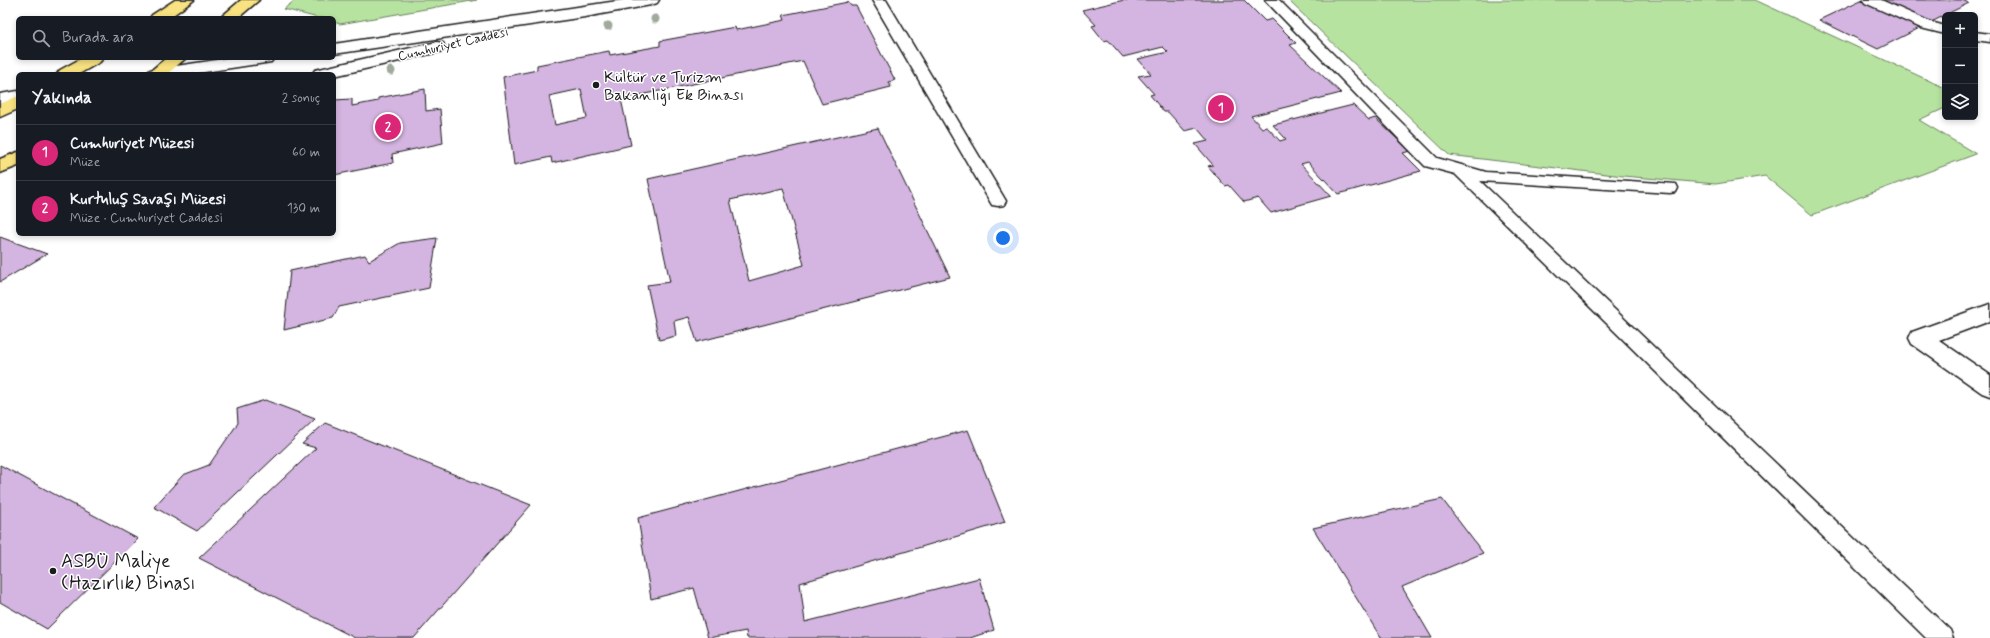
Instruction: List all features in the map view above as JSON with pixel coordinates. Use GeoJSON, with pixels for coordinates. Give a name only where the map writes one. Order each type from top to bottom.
{"type":"FeatureCollection","features":[{"type":"Feature","properties":{"kind":"main road"},"geometry":{"type":"LineString","coordinates":[[161,16],[186,0]]}},
{"type":"Feature","properties":{"kind":"main road"},"geometry":{"type":"LineString","coordinates":[[231,16],[251,0]]}},
{"type":"Feature","properties":{"kind":"main road","name":"Cumhuriyet Caddesi"},"geometry":{"type":"LineString","coordinates":[[336,48],[585,12],[651,0]]}},
{"type":"Feature","properties":{"kind":"main road","name":"Cumhuriyet Caddesi"},"geometry":{"type":"LineString","coordinates":[[330,72],[585,12]]}},
{"type":"Feature","properties":{"kind":"main road"},"geometry":{"type":"LineString","coordinates":[[70,72],[90,60]]}},
{"type":"Feature","properties":{"kind":"main road"},"geometry":{"type":"LineString","coordinates":[[158,72],[173,60]]}},
{"type":"Feature","properties":{"kind":"main road"},"geometry":{"type":"LineString","coordinates":[[169,72],[251,60]]}},
{"type":"Feature","properties":{"kind":"main road"},"geometry":{"type":"LineString","coordinates":[[0,99],[16,96]]}},
{"type":"Feature","properties":{"kind":"main road"},"geometry":{"type":"LineString","coordinates":[[0,112],[16,103]]}},
{"type":"Feature","properties":{"kind":"main road"},"geometry":{"type":"LineString","coordinates":[[0,152],[16,148]]}},
{"type":"Feature","properties":{"kind":"main road"},"geometry":{"type":"LineString","coordinates":[[0,167],[16,159]]}},
{"type":"Feature","properties":{"kind":"main road"},"geometry":{"type":"LineString","coordinates":[[1990,312],[1920,338],[1990,387]]}},
{"type":"Feature","properties":{"kind":"lane"},"geometry":{"type":"LineString","coordinates":[[879,0],[998,201]]}},
{"type":"Feature","properties":{"kind":"lane"},"geometry":{"type":"LineString","coordinates":[[1272,0],[1431,162],[1486,177],[1670,188]]}},
{"type":"Feature","properties":{"kind":"lane"},"geometry":{"type":"LineString","coordinates":[[1870,0],[1926,25],[1942,29]]}},
{"type":"Feature","properties":{"kind":"lane"},"geometry":{"type":"LineString","coordinates":[[1978,36],[1990,38]]}},
{"type":"Feature","properties":{"kind":"lane"},"geometry":{"type":"LineString","coordinates":[[1461,171],[1942,638]]}},
{"type":"Feature","properties":{"kind":"green space"},"geometry":{"type":"Polygon","coordinates":[[[295,0],[477,0],[340,24],[336,23],[336,16],[310,16],[284,9],[295,0]]]}},
{"type":"Feature","properties":{"kind":"green space"},"geometry":{"type":"Polygon","coordinates":[[[1288,0],[1755,0],[1942,87],[1942,109],[1919,120],[1976,154],[1812,215],[1765,176],[1716,184],[1623,176],[1449,155],[1288,0]]]}},
{"type":"Feature","properties":{"kind":"building"},"geometry":{"type":"Polygon","coordinates":[[[1124,0],[1244,0],[1265,21],[1272,19],[1296,43],[1290,45],[1341,93],[1251,116],[1262,128],[1267,127],[1280,141],[1286,139],[1273,125],[1353,105],[1369,120],[1375,118],[1410,151],[1403,153],[1421,171],[1338,194],[1308,162],[1301,164],[1331,196],[1271,213],[1258,198],[1244,202],[1229,185],[1225,186],[1208,166],[1213,165],[1195,144],[1208,141],[1197,128],[1185,131],[1168,112],[1164,112],[1150,95],[1154,94],[1138,76],[1151,74],[1138,59],[1168,52],[1163,47],[1123,57],[1108,40],[1104,41],[1092,26],[1096,25],[1082,10],[1124,0]]]}},
{"type":"Feature","properties":{"kind":"building"},"geometry":{"type":"Polygon","coordinates":[[[1861,0],[1962,0],[1969,3],[1951,12],[1942,12],[1942,17],[1878,49],[1819,20],[1861,0]]]}},
{"type":"Feature","properties":{"kind":"building","name":"Kültür ve Turizm Bakanlığı Ek Binası"},"geometry":{"type":"Polygon","coordinates":[[[848,2],[851,6],[856,6],[895,80],[889,82],[891,87],[822,104],[803,61],[621,99],[631,145],[552,163],[551,157],[514,165],[503,77],[537,70],[537,65],[609,51],[610,55],[660,46],[660,41],[735,27],[736,30],[785,20],[783,15],[848,2]],[[581,89],[549,96],[555,125],[587,118],[581,89]]]}},
{"type":"Feature","properties":{"kind":"building"},"geometry":{"type":"Polygon","coordinates":[[[425,89],[426,111],[440,109],[443,143],[392,154],[393,163],[336,175],[336,100],[352,99],[352,106],[378,101],[378,98],[425,89]]]}},
{"type":"Feature","properties":{"kind":"building"},"geometry":{"type":"Polygon","coordinates":[[[878,128],[950,277],[697,342],[689,317],[674,321],[676,336],[659,340],[647,285],[670,282],[648,179],[878,128]],[[783,188],[730,200],[749,281],[804,265],[783,188]]]}},
{"type":"Feature","properties":{"kind":"building"},"geometry":{"type":"Polygon","coordinates":[[[0,237],[47,254],[0,282],[0,237]]]}},
{"type":"Feature","properties":{"kind":"building"},"geometry":{"type":"Polygon","coordinates":[[[437,238],[429,288],[339,307],[333,318],[284,330],[290,271],[365,255],[369,261],[400,243],[437,238]]]}},
{"type":"Feature","properties":{"kind":"building"},"geometry":{"type":"Polygon","coordinates":[[[265,400],[315,419],[197,531],[154,507],[183,475],[209,465],[238,423],[237,409],[265,400]]]}},
{"type":"Feature","properties":{"kind":"building"},"geometry":{"type":"Polygon","coordinates":[[[325,423],[531,505],[414,638],[355,638],[199,558],[316,448],[302,444],[325,423]]]}},
{"type":"Feature","properties":{"kind":"building"},"geometry":{"type":"Polygon","coordinates":[[[968,430],[1005,522],[800,583],[805,622],[979,578],[994,630],[970,638],[747,638],[746,631],[708,638],[694,588],[651,599],[638,518],[968,430]]]}},
{"type":"Feature","properties":{"kind":"building","name":"ASBÜ Maliye (Hazırlık) Binası"},"geometry":{"type":"Polygon","coordinates":[[[0,465],[138,539],[47,629],[0,602],[0,465]]]}},
{"type":"Feature","properties":{"kind":"building"},"geometry":{"type":"Polygon","coordinates":[[[1442,499],[1483,553],[1402,587],[1432,638],[1381,638],[1313,528],[1442,499]]]}},
{"type":"Feature","properties":{"kind":"place","name":"Kültür ve Turizm Bakanlığı Ek Binası"},"geometry":{"type":"Point","coordinates":[596,85]}},
{"type":"Feature","properties":{"kind":"place","name":"Cumhuriyet Müzesi"},"geometry":{"type":"Point","coordinates":[1221,108]}},
{"type":"Feature","properties":{"kind":"place","name":"Kurtuluş Savaşı Müzesi"},"geometry":{"type":"Point","coordinates":[388,127]}},
{"type":"Feature","properties":{"kind":"place","name":"ASBÜ Maliye (Hazırlık) Binası"},"geometry":{"type":"Point","coordinates":[53,571]}}]}
